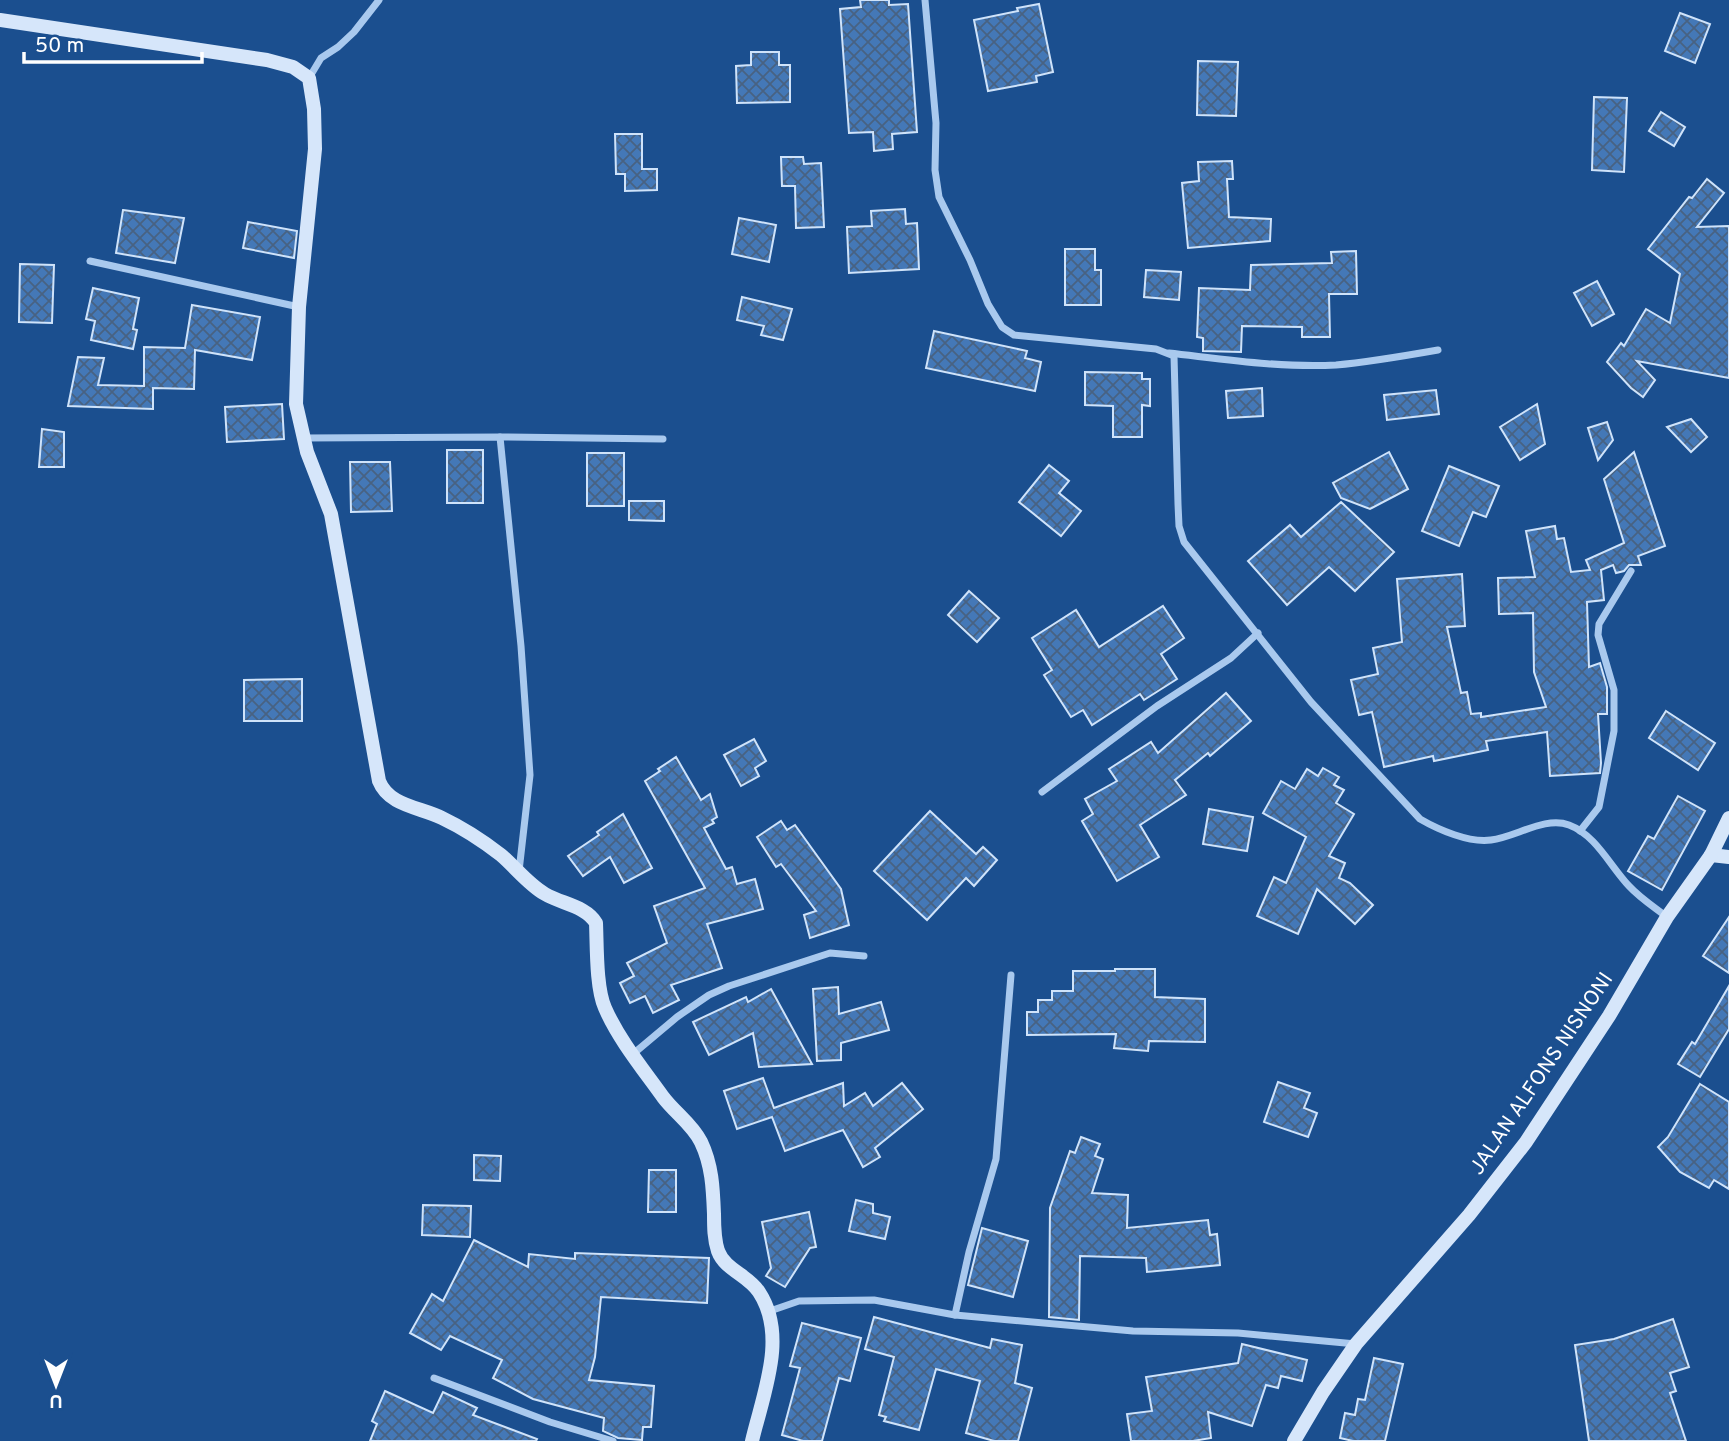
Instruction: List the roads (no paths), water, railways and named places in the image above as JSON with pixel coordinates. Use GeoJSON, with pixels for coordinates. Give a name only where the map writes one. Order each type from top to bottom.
{"type":"FeatureCollection","features":[{"type":"Feature","properties":{"kind":"street"},"geometry":{"type":"LineString","coordinates":[[379,0],[354,32],[321,58],[309,78],[314,109],[315,149],[299,307],[296,404],[319,486],[331,514],[381,788],[394,800],[440,817],[473,835],[543,893],[592,916],[596,923],[604,1006],[632,1055],[700,1140],[711,1166],[717,1248],[727,1264],[748,1278],[759,1290],[770,1311],[774,1338],[752,1441]]}},
{"type":"Feature","properties":{"kind":"street"},"geometry":{"type":"LineString","coordinates":[[925,0],[936,123],[935,170],[939,197],[988,304],[1002,327],[1014,335],[1283,364],[1334,365],[1438,350]]}},
{"type":"Feature","properties":{"kind":"street"},"geometry":{"type":"LineString","coordinates":[[0,20],[267,60],[293,67],[309,78]]}},
{"type":"Feature","properties":{"kind":"street"},"geometry":{"type":"LineString","coordinates":[[90,261],[299,307]]}},
{"type":"Feature","properties":{"kind":"street"},"geometry":{"type":"LineString","coordinates":[[1168,352],[1174,356],[1175,361],[1179,526],[1184,542],[1311,702],[1420,819],[1441,830],[1481,841],[1546,824],[1560,823],[1580,831],[1592,841],[1630,887],[1667,917]]}},
{"type":"Feature","properties":{"kind":"street"},"geometry":{"type":"LineString","coordinates":[[500,437],[521,646],[530,775],[519,872]]}},
{"type":"Feature","properties":{"kind":"street"},"geometry":{"type":"LineString","coordinates":[[304,438],[663,439]]}},
{"type":"Feature","properties":{"kind":"street"},"geometry":{"type":"LineString","coordinates":[[1580,831],[1600,807],[1614,731],[1614,690],[1598,635],[1599,624],[1631,571]]}},
{"type":"Feature","properties":{"kind":"street"},"geometry":{"type":"LineString","coordinates":[[1042,792],[1157,706],[1231,658],[1258,633]]}},
{"type":"Feature","properties":{"kind":"street","name":"JALAN ALFONS NISNONI"},"geometry":{"type":"LineString","coordinates":[[1294,1441],[1323,1392],[1356,1345],[1469,1215],[1526,1142],[1609,1016],[1667,917],[1711,855],[1729,818]]}},
{"type":"Feature","properties":{"kind":"street"},"geometry":{"type":"LineString","coordinates":[[1711,855],[1729,857]]}},
{"type":"Feature","properties":{"kind":"street"},"geometry":{"type":"LineString","coordinates":[[632,1055],[677,1017],[709,995],[729,986],[830,953],[864,956]]}},
{"type":"Feature","properties":{"kind":"street"},"geometry":{"type":"LineString","coordinates":[[955,1315],[969,1252],[996,1159],[1011,975]]}},
{"type":"Feature","properties":{"kind":"street"},"geometry":{"type":"LineString","coordinates":[[770,1311],[799,1301],[874,1300],[955,1315],[1133,1331],[1238,1333],[1356,1345]]}},
{"type":"Feature","properties":{"kind":"street"},"geometry":{"type":"LineString","coordinates":[[434,1378],[550,1422],[613,1441]]}}]}
